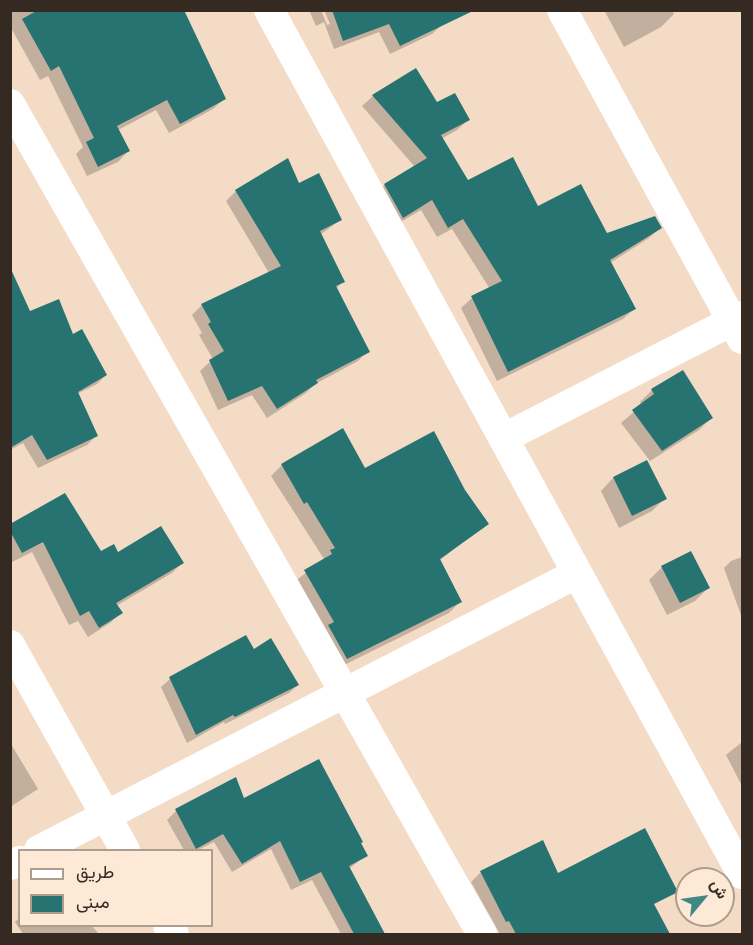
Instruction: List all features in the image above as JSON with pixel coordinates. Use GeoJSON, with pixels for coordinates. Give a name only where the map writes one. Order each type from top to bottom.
{"type":"FeatureCollection","features":[{"type":"Feature","properties":{"kind":"street"},"geometry":{"type":"LineString","coordinates":[[269,10],[742,874]]}},
{"type":"Feature","properties":{"kind":"street"},"geometry":{"type":"LineString","coordinates":[[504,438],[739,325],[562,10]]}},
{"type":"Feature","properties":{"kind":"street"},"geometry":{"type":"LineString","coordinates":[[10,104],[343,694],[482,934]]}},
{"type":"Feature","properties":{"kind":"street"},"geometry":{"type":"LineString","coordinates":[[41,849],[576,574]]}},
{"type":"Feature","properties":{"kind":"street"},"geometry":{"type":"LineString","coordinates":[[10,645],[124,849]]}},
{"type":"Feature","properties":{"kind":"building"},"geometry":{"type":"Polygon","coordinates":[[[38,10],[184,10],[226,99],[180,124],[167,100],[117,126],[130,151],[98,167],[86,142],[94,138],[59,66],[51,71],[22,19],[38,10]]]}},
{"type":"Feature","properties":{"kind":"building"},"geometry":{"type":"Polygon","coordinates":[[[332,10],[475,10],[400,46],[389,24],[343,41],[332,10]]]}},
{"type":"Feature","properties":{"kind":"building"},"geometry":{"type":"Polygon","coordinates":[[[416,68],[437,102],[455,93],[470,120],[441,135],[468,180],[513,157],[538,206],[581,184],[607,233],[655,216],[662,228],[610,260],[636,309],[508,372],[471,296],[502,281],[463,219],[448,228],[432,200],[403,218],[384,184],[427,158],[372,95],[416,68]]]}},
{"type":"Feature","properties":{"kind":"building"},"geometry":{"type":"Polygon","coordinates":[[[288,158],[299,183],[319,173],[342,220],[320,231],[345,282],[336,286],[370,352],[316,380],[318,383],[277,409],[262,386],[228,401],[209,360],[224,351],[208,324],[211,322],[201,304],[281,266],[235,190],[288,158]]]}},
{"type":"Feature","properties":{"kind":"building"},"geometry":{"type":"Polygon","coordinates":[[[10,267],[30,311],[59,299],[73,334],[82,329],[107,375],[78,392],[98,436],[47,460],[32,435],[10,448],[10,267]]]}},
{"type":"Feature","properties":{"kind":"building"},"geometry":{"type":"Polygon","coordinates":[[[683,370],[713,418],[662,451],[632,410],[654,394],[651,389],[683,370]]]}},
{"type":"Feature","properties":{"kind":"building"},"geometry":{"type":"Polygon","coordinates":[[[343,428],[365,468],[434,431],[465,490],[489,524],[440,559],[462,602],[347,659],[328,625],[334,622],[304,570],[332,554],[330,550],[335,548],[307,502],[304,504],[281,464],[343,428]]]}},
{"type":"Feature","properties":{"kind":"building"},"geometry":{"type":"Polygon","coordinates":[[[647,460],[667,499],[632,516],[613,477],[647,460]]]}},
{"type":"Feature","properties":{"kind":"building"},"geometry":{"type":"Polygon","coordinates":[[[65,493],[101,551],[114,544],[118,552],[161,526],[184,563],[116,603],[123,613],[99,628],[89,611],[80,616],[43,542],[22,553],[10,531],[10,524],[65,493]]]}},
{"type":"Feature","properties":{"kind":"building"},"geometry":{"type":"Polygon","coordinates":[[[691,551],[710,588],[680,603],[661,566],[691,551]]]}},
{"type":"Feature","properties":{"kind":"building"},"geometry":{"type":"Polygon","coordinates":[[[246,635],[254,649],[271,638],[299,685],[235,717],[233,715],[196,735],[169,677],[246,635]]]}},
{"type":"Feature","properties":{"kind":"building"},"geometry":{"type":"Polygon","coordinates":[[[319,759],[363,842],[361,843],[368,856],[349,866],[385,934],[354,934],[321,872],[300,882],[280,841],[242,864],[223,834],[196,849],[175,809],[236,777],[244,798],[319,759]]]}},
{"type":"Feature","properties":{"kind":"building"},"geometry":{"type":"Polygon","coordinates":[[[645,828],[675,886],[675,894],[654,904],[670,934],[516,934],[509,921],[506,922],[480,871],[543,840],[558,873],[645,828]]]}}]}
